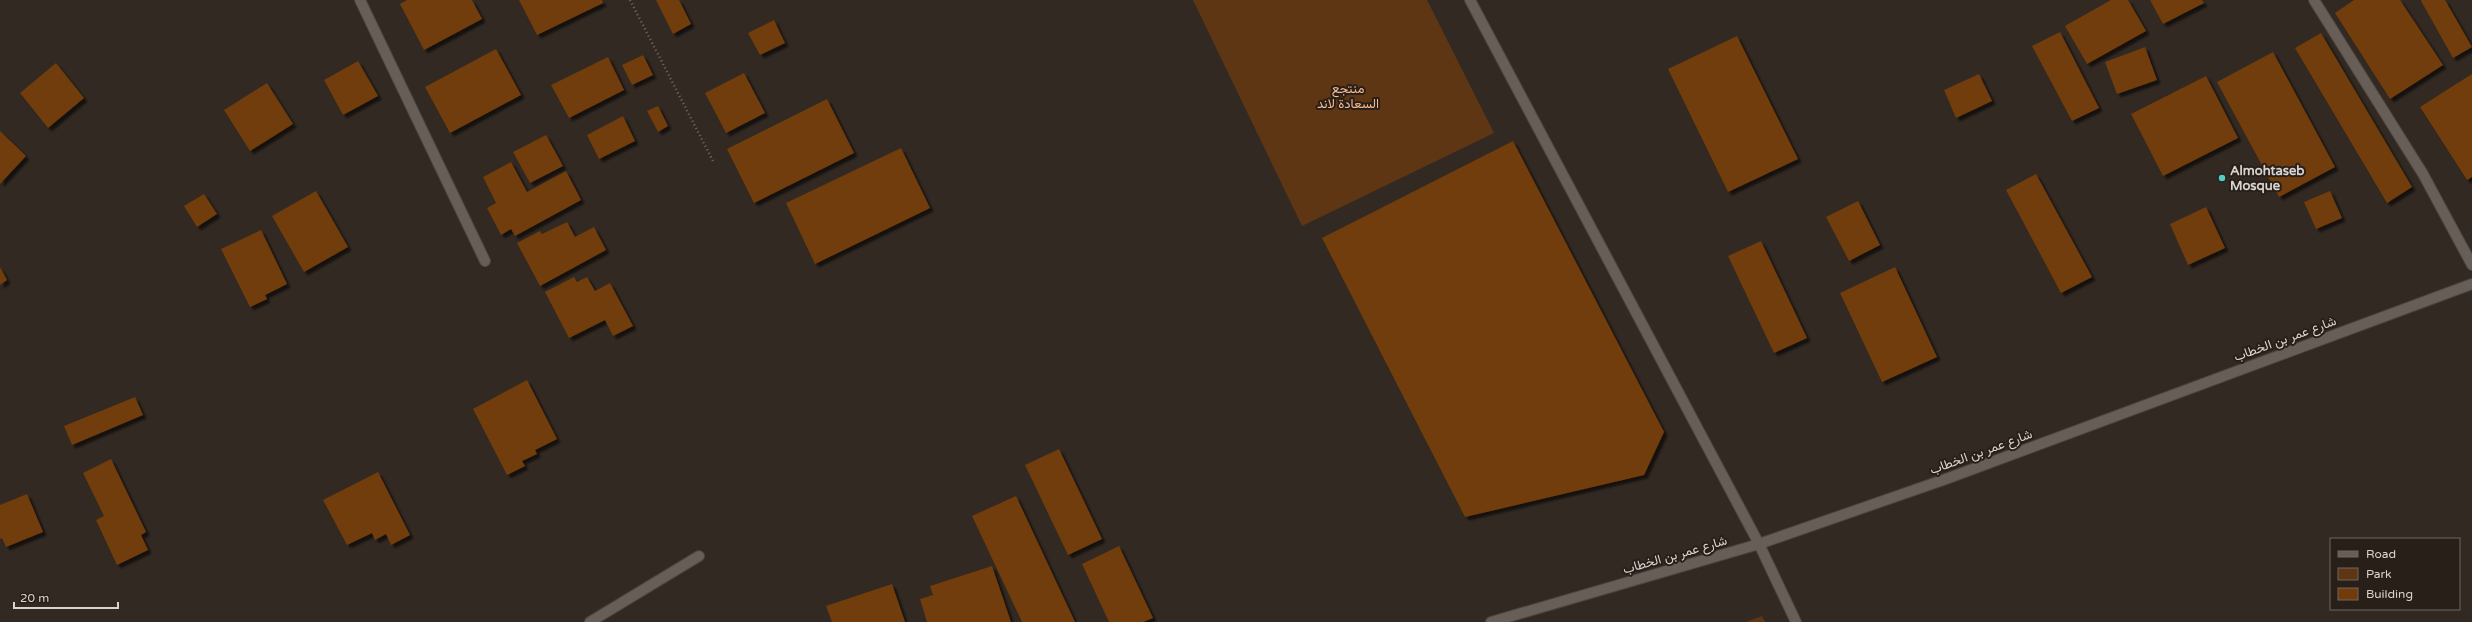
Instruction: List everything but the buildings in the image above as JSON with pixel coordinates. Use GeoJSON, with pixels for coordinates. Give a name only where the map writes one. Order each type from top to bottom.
{"type":"FeatureCollection","features":[{"type":"Feature","properties":{"kind":"main road"},"geometry":{"type":"LineString","coordinates":[[360,0],[485,261]]}},
{"type":"Feature","properties":{"kind":"main road"},"geometry":{"type":"LineString","coordinates":[[1470,0],[1758,544],[1796,622]]}},
{"type":"Feature","properties":{"kind":"main road"},"geometry":{"type":"LineString","coordinates":[[2314,0],[2424,174],[2472,265]]}},
{"type":"Feature","properties":{"kind":"main road","name":"شارع عمر بن الخطاب"},"geometry":{"type":"LineString","coordinates":[[1491,622],[1758,544],[1946,479],[2472,284]]}},
{"type":"Feature","properties":{"kind":"main road"},"geometry":{"type":"LineString","coordinates":[[590,622],[699,556]]}},
{"type":"Feature","properties":{"kind":"path"},"geometry":{"type":"LineString","coordinates":[[630,0],[713,160]]}},
{"type":"Feature","properties":{"kind":"green space","name":"منتجع السعادة لاند"},"geometry":{"type":"Polygon","coordinates":[[[1193,0],[1427,0],[1494,133],[1302,226],[1193,0]]]}},
{"type":"Feature","properties":{"kind":"green space"},"geometry":{"type":"Polygon","coordinates":[[[1762,616],[1765,622],[1746,622],[1762,616]]]}},
{"type":"Feature","properties":{"kind":"place","name":"Almohtaseb Mosque"},"geometry":{"type":"Point","coordinates":[2222,178]}}]}
